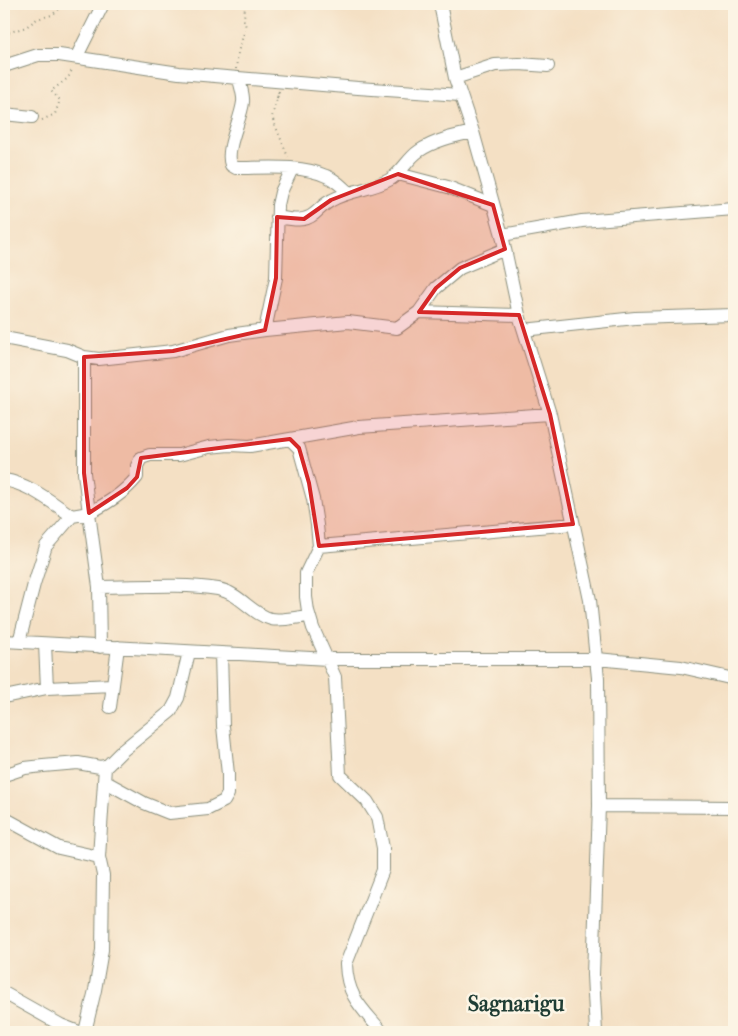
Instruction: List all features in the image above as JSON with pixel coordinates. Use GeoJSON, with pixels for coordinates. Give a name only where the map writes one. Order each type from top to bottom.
{"type":"FeatureCollection","features":[{"type":"Feature","properties":{"kind":"street"},"geometry":{"type":"LineString","coordinates":[[77,56],[103,4]]}},
{"type":"Feature","properties":{"kind":"street"},"geometry":{"type":"LineString","coordinates":[[440,4],[455,78],[473,132],[502,235],[524,330],[550,414],[588,583],[597,660],[599,806],[593,974],[596,1032]]}},
{"type":"Feature","properties":{"kind":"street"},"geometry":{"type":"LineString","coordinates":[[4,66],[43,54],[77,56],[178,73],[460,95]]}},
{"type":"Feature","properties":{"kind":"street"},"geometry":{"type":"LineString","coordinates":[[455,78],[495,65],[548,66]]}},
{"type":"Feature","properties":{"kind":"street"},"geometry":{"type":"LineString","coordinates":[[239,78],[243,99],[240,119],[229,160],[231,165],[236,168],[292,169],[315,172],[326,176],[348,192]]}},
{"type":"Feature","properties":{"kind":"street"},"geometry":{"type":"LineString","coordinates":[[4,114],[32,117]]}},
{"type":"Feature","properties":{"kind":"street"},"geometry":{"type":"LineString","coordinates":[[277,217],[304,219],[313,215],[331,200],[348,192],[383,183],[398,174],[418,151],[443,140],[473,132]]}},
{"type":"Feature","properties":{"kind":"street"},"geometry":{"type":"LineString","coordinates":[[265,330],[276,278],[277,217],[281,192],[292,169]]}},
{"type":"Feature","properties":{"kind":"street"},"geometry":{"type":"LineString","coordinates":[[398,174],[453,189],[493,204]]}},
{"type":"Feature","properties":{"kind":"street"},"geometry":{"type":"LineString","coordinates":[[502,235],[582,221],[734,209]]}},
{"type":"Feature","properties":{"kind":"street"},"geometry":{"type":"LineString","coordinates":[[4,338],[67,350],[84,357],[107,359],[173,351],[229,335],[265,330],[348,322],[397,328],[419,312],[436,288],[460,268],[505,248]]}},
{"type":"Feature","properties":{"kind":"street"},"geometry":{"type":"LineString","coordinates":[[419,312],[520,315]]}},
{"type":"Feature","properties":{"kind":"street"},"geometry":{"type":"LineString","coordinates":[[524,330],[634,318],[734,315]]}},
{"type":"Feature","properties":{"kind":"street"},"geometry":{"type":"LineString","coordinates":[[84,357],[84,473],[99,587],[100,647]]}},
{"type":"Feature","properties":{"kind":"street"},"geometry":{"type":"LineString","coordinates":[[18,642],[41,556],[53,536],[72,516],[89,513],[117,497],[137,477],[137,466],[141,458],[179,455],[216,446],[250,446],[359,427],[550,414]]}},
{"type":"Feature","properties":{"kind":"street"},"geometry":{"type":"LineString","coordinates":[[290,439],[299,448],[313,499],[319,546],[306,573],[306,597],[309,616],[316,636],[335,678],[340,775],[367,801],[377,817],[383,848],[384,870],[346,964],[346,979],[352,994],[382,1032]]}},
{"type":"Feature","properties":{"kind":"street"},"geometry":{"type":"LineString","coordinates":[[4,480],[27,487],[72,516]]}},
{"type":"Feature","properties":{"kind":"street"},"geometry":{"type":"LineString","coordinates":[[319,546],[574,524]]}},
{"type":"Feature","properties":{"kind":"street"},"geometry":{"type":"LineString","coordinates":[[99,587],[195,587],[218,589],[238,597],[264,616],[271,618],[309,616]]}},
{"type":"Feature","properties":{"kind":"street"},"geometry":{"type":"LineString","coordinates":[[4,641],[328,659],[597,660],[681,667],[734,679]]}},
{"type":"Feature","properties":{"kind":"street"},"geometry":{"type":"LineString","coordinates":[[44,644],[47,688]]}},
{"type":"Feature","properties":{"kind":"street"},"geometry":{"type":"LineString","coordinates":[[110,707],[118,648]]}},
{"type":"Feature","properties":{"kind":"street"},"geometry":{"type":"LineString","coordinates":[[85,1032],[102,950],[103,876],[99,857],[105,767],[122,750],[172,711],[178,698],[189,652]]}},
{"type":"Feature","properties":{"kind":"street"},"geometry":{"type":"LineString","coordinates":[[104,781],[144,803],[169,813],[208,810],[224,801],[228,794],[228,774],[222,706],[221,654]]}},
{"type":"Feature","properties":{"kind":"street"},"geometry":{"type":"LineString","coordinates":[[4,698],[47,688],[112,685]]}},
{"type":"Feature","properties":{"kind":"street"},"geometry":{"type":"LineString","coordinates":[[4,775],[24,768],[43,766],[78,764],[105,767]]}},
{"type":"Feature","properties":{"kind":"street"},"geometry":{"type":"LineString","coordinates":[[599,806],[734,807]]}},
{"type":"Feature","properties":{"kind":"street"},"geometry":{"type":"LineString","coordinates":[[4,818],[59,848],[99,857]]}},
{"type":"Feature","properties":{"kind":"street"},"geometry":{"type":"LineString","coordinates":[[4,993],[60,1025],[79,1032]]}},
{"type":"Feature","properties":{"kind":"path"},"geometry":{"type":"LineString","coordinates":[[4,34],[26,28],[37,19],[52,15],[65,4]]}},
{"type":"Feature","properties":{"kind":"path"},"geometry":{"type":"LineString","coordinates":[[239,78],[236,62],[246,28],[244,20],[245,4]]}},
{"type":"Feature","properties":{"kind":"path"},"geometry":{"type":"LineString","coordinates":[[32,117],[43,121],[55,114],[60,100],[51,91],[68,78],[77,56]]}},
{"type":"Feature","properties":{"kind":"path"},"geometry":{"type":"LineString","coordinates":[[282,82],[272,117],[292,169]]}},
{"type":"Feature","properties":{"kind":"highlighted area"},"geometry":{"type":"Polygon","coordinates":[[[398,174],[493,205],[505,249],[460,268],[436,288],[419,312],[519,315],[550,414],[573,524],[319,546],[309,483],[299,448],[290,439],[141,458],[137,477],[127,488],[89,513],[84,473],[84,357],[173,351],[265,330],[276,278],[277,217],[304,219],[331,200],[398,174]]]}},
{"type":"Feature","properties":{"kind":"district","name":"Sagnarigu"},"geometry":{"type":"Point","coordinates":[516,1003]}}]}
